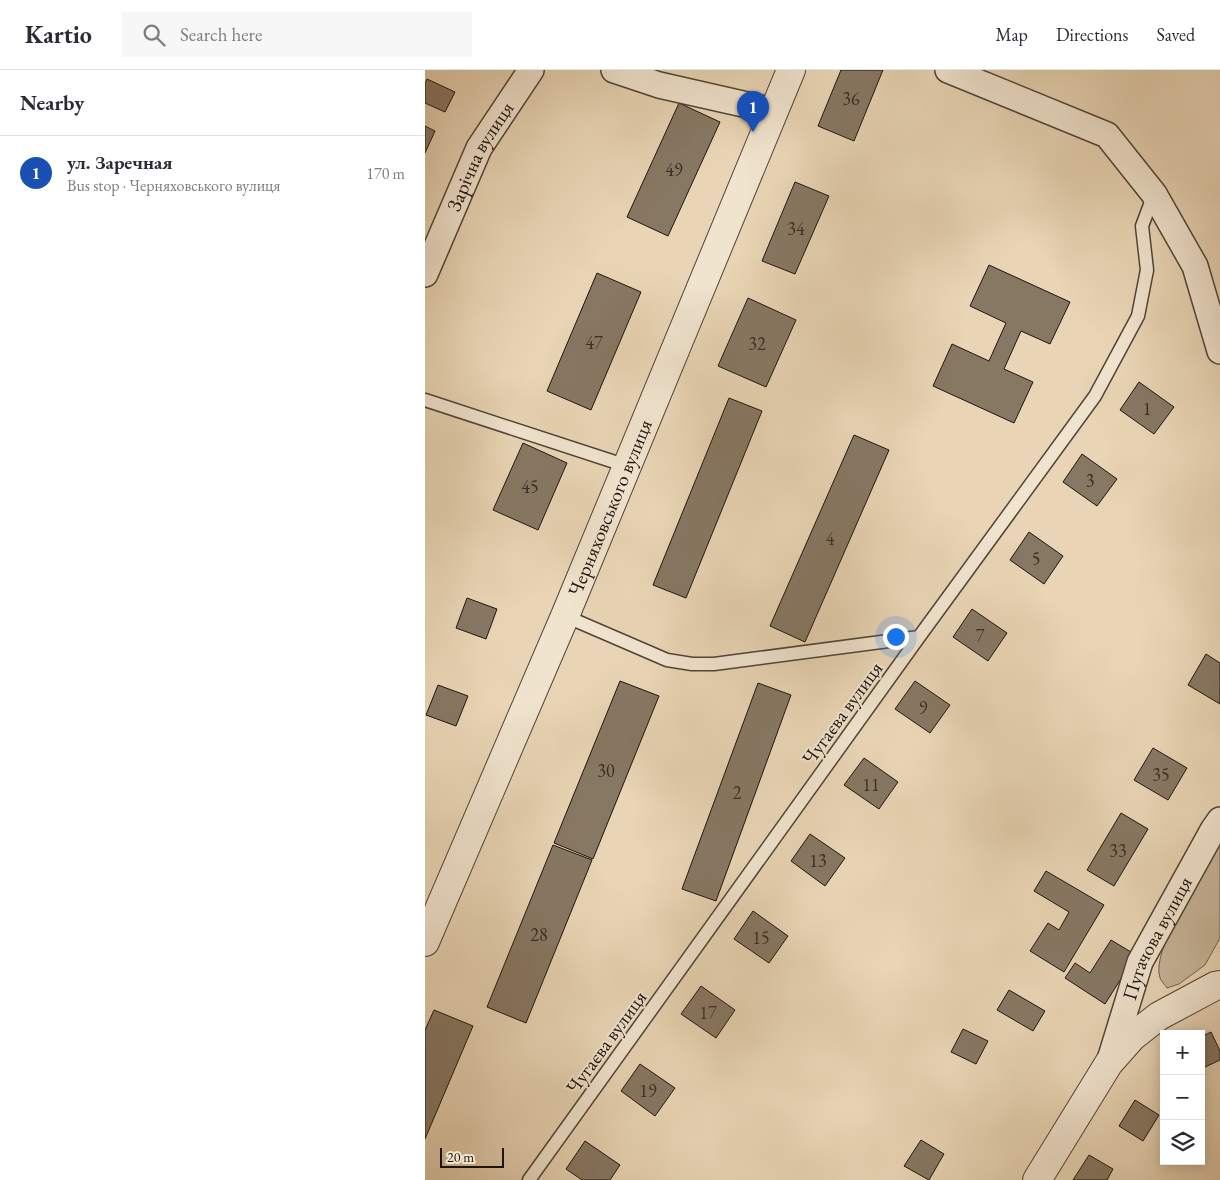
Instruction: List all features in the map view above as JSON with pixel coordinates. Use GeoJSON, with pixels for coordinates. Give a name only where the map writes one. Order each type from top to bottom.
{"type":"FeatureCollection","features":[{"type":"Feature","properties":{"kind":"street","name":"Зарічна вулиця"},"geometry":{"type":"LineString","coordinates":[[425,274],[479,148],[531,70]]}},
{"type":"Feature","properties":{"kind":"street"},"geometry":{"type":"LineString","coordinates":[[614,70],[659,85],[774,111]]}},
{"type":"Feature","properties":{"kind":"street","name":"Черняховського вулиця"},"geometry":{"type":"LineString","coordinates":[[425,942],[565,616],[791,70]]}},
{"type":"Feature","properties":{"kind":"street"},"geometry":{"type":"LineString","coordinates":[[949,70],[1107,136],[1154,194],[1195,266],[1220,351]]}},
{"type":"Feature","properties":{"kind":"street","name":"Пугачова вулиця"},"geometry":{"type":"LineString","coordinates":[[1109,1063],[1140,962],[1220,820]]}},
{"type":"Feature","properties":{"kind":"street","name":"Пугачова вулиця"},"geometry":{"type":"LineString","coordinates":[[1037,1180],[1109,1063],[1132,1037],[1159,1016],[1218,982]]}},
{"type":"Feature","properties":{"kind":"lane","name":"Чугаєва вулиця"},"geometry":{"type":"LineString","coordinates":[[529,1180],[1095,396],[1138,316],[1147,270],[1142,226],[1154,194]]}},
{"type":"Feature","properties":{"kind":"lane"},"geometry":{"type":"LineString","coordinates":[[425,400],[627,466]]}},
{"type":"Feature","properties":{"kind":"lane"},"geometry":{"type":"LineString","coordinates":[[565,616],[667,660],[692,664],[724,662],[919,638]]}},
{"type":"Feature","properties":{"kind":"shaded area"},"geometry":{"type":"Polygon","coordinates":[[[1220,843],[1220,938],[1205,965],[1179,984],[1167,988],[1160,978],[1159,965],[1163,948],[1181,909],[1220,843]]]}},
{"type":"Feature","properties":{"kind":"building"},"geometry":{"type":"Polygon","coordinates":[[[841,70],[883,70],[854,141],[818,126],[841,70]]]}},
{"type":"Feature","properties":{"kind":"building"},"geometry":{"type":"Polygon","coordinates":[[[427,79],[455,92],[445,112],[425,103],[425,83],[427,79]]]}},
{"type":"Feature","properties":{"kind":"building"},"geometry":{"type":"Polygon","coordinates":[[[679,103],[720,122],[668,236],[627,217],[679,103]]]}},
{"type":"Feature","properties":{"kind":"building"},"geometry":{"type":"Polygon","coordinates":[[[425,126],[435,131],[425,153],[425,126]]]}},
{"type":"Feature","properties":{"kind":"building"},"geometry":{"type":"Polygon","coordinates":[[[795,182],[829,196],[795,274],[762,261],[795,182]]]}},
{"type":"Feature","properties":{"kind":"building"},"geometry":{"type":"Polygon","coordinates":[[[989,265],[1070,302],[1050,344],[1021,331],[1004,369],[1033,382],[1014,423],[933,386],[952,344],[989,361],[1006,323],[970,306],[989,265]]]}},
{"type":"Feature","properties":{"kind":"building"},"geometry":{"type":"Polygon","coordinates":[[[597,273],[641,292],[591,410],[547,391],[597,273]]]}},
{"type":"Feature","properties":{"kind":"building"},"geometry":{"type":"Polygon","coordinates":[[[748,298],[796,320],[766,387],[718,366],[748,298]]]}},
{"type":"Feature","properties":{"kind":"building"},"geometry":{"type":"Polygon","coordinates":[[[1139,382],[1174,407],[1154,434],[1120,410],[1139,382]]]}},
{"type":"Feature","properties":{"kind":"building"},"geometry":{"type":"Polygon","coordinates":[[[729,398],[762,411],[686,598],[653,585],[729,398]]]}},
{"type":"Feature","properties":{"kind":"building"},"geometry":{"type":"Polygon","coordinates":[[[854,435],[889,450],[805,642],[770,626],[854,435]]]}},
{"type":"Feature","properties":{"kind":"building"},"geometry":{"type":"Polygon","coordinates":[[[523,443],[567,463],[538,530],[493,510],[523,443]]]}},
{"type":"Feature","properties":{"kind":"building"},"geometry":{"type":"Polygon","coordinates":[[[1082,454],[1117,479],[1097,506],[1063,482],[1082,454]]]}},
{"type":"Feature","properties":{"kind":"building"},"geometry":{"type":"Polygon","coordinates":[[[1029,532],[1063,556],[1044,584],[1010,560],[1029,532]]]}},
{"type":"Feature","properties":{"kind":"building"},"geometry":{"type":"Polygon","coordinates":[[[467,598],[497,609],[486,639],[456,628],[467,598]]]}},
{"type":"Feature","properties":{"kind":"building"},"geometry":{"type":"Polygon","coordinates":[[[972,609],[1007,633],[988,661],[953,637],[972,609]]]}},
{"type":"Feature","properties":{"kind":"building"},"geometry":{"type":"Polygon","coordinates":[[[1206,654],[1220,663],[1220,704],[1188,685],[1206,654]]]}},
{"type":"Feature","properties":{"kind":"building"},"geometry":{"type":"Polygon","coordinates":[[[620,681],[659,696],[593,859],[554,843],[620,681]]]}},
{"type":"Feature","properties":{"kind":"building"},"geometry":{"type":"Polygon","coordinates":[[[915,681],[950,705],[930,733],[895,709],[915,681]]]}},
{"type":"Feature","properties":{"kind":"building"},"geometry":{"type":"Polygon","coordinates":[[[758,683],[791,695],[716,901],[682,889],[758,683]]]}},
{"type":"Feature","properties":{"kind":"building"},"geometry":{"type":"Polygon","coordinates":[[[438,685],[468,696],[456,726],[426,715],[438,685]]]}},
{"type":"Feature","properties":{"kind":"building"},"geometry":{"type":"Polygon","coordinates":[[[1153,748],[1187,768],[1168,800],[1134,780],[1153,748]]]}},
{"type":"Feature","properties":{"kind":"building"},"geometry":{"type":"Polygon","coordinates":[[[864,758],[898,782],[879,809],[844,785],[864,758]]]}},
{"type":"Feature","properties":{"kind":"building"},"geometry":{"type":"Polygon","coordinates":[[[1121,813],[1148,829],[1114,886],[1087,870],[1121,813]]]}},
{"type":"Feature","properties":{"kind":"building"},"geometry":{"type":"Polygon","coordinates":[[[810,834],[845,858],[825,886],[791,861],[810,834]]]}},
{"type":"Feature","properties":{"kind":"building"},"geometry":{"type":"Polygon","coordinates":[[[553,845],[592,860],[526,1023],[487,1007],[553,845]]]}},
{"type":"Feature","properties":{"kind":"building"},"geometry":{"type":"Polygon","coordinates":[[[1046,871],[1104,905],[1064,972],[1030,951],[1048,923],[1059,930],[1069,912],[1034,891],[1046,871]]]}},
{"type":"Feature","properties":{"kind":"building"},"geometry":{"type":"Polygon","coordinates":[[[753,911],[788,936],[769,963],[734,939],[753,911]]]}},
{"type":"Feature","properties":{"kind":"building"},"geometry":{"type":"Polygon","coordinates":[[[1111,940],[1136,955],[1105,1004],[1065,978],[1075,963],[1090,973],[1111,940]]]}},
{"type":"Feature","properties":{"kind":"building"},"geometry":{"type":"Polygon","coordinates":[[[701,986],[735,1010],[716,1038],[681,1014],[701,986]]]}},
{"type":"Feature","properties":{"kind":"building"},"geometry":{"type":"Polygon","coordinates":[[[1009,990],[1045,1011],[1033,1031],[997,1010],[1009,990]]]}},
{"type":"Feature","properties":{"kind":"building"},"geometry":{"type":"Polygon","coordinates":[[[434,1010],[473,1026],[425,1139],[425,1030],[434,1010]]]}},
{"type":"Feature","properties":{"kind":"building"},"geometry":{"type":"Polygon","coordinates":[[[963,1029],[988,1041],[976,1064],[951,1052],[963,1029]]]}},
{"type":"Feature","properties":{"kind":"building"},"geometry":{"type":"Polygon","coordinates":[[[1211,1032],[1220,1051],[1220,1060],[1205,1067],[1205,1035],[1211,1032]]]}},
{"type":"Feature","properties":{"kind":"building"},"geometry":{"type":"Polygon","coordinates":[[[640,1064],[675,1088],[655,1116],[621,1091],[640,1064]]]}},
{"type":"Feature","properties":{"kind":"building"},"geometry":{"type":"Polygon","coordinates":[[[1135,1100],[1159,1115],[1143,1141],[1119,1126],[1135,1100]]]}},
{"type":"Feature","properties":{"kind":"building"},"geometry":{"type":"Polygon","coordinates":[[[921,1140],[944,1154],[929,1180],[904,1166],[921,1140]]]}},
{"type":"Feature","properties":{"kind":"building"},"geometry":{"type":"Polygon","coordinates":[[[585,1141],[620,1165],[610,1180],[582,1180],[566,1169],[585,1141]]]}},
{"type":"Feature","properties":{"kind":"building"},"geometry":{"type":"Polygon","coordinates":[[[1089,1155],[1113,1169],[1107,1180],[1073,1180],[1089,1155]]]}},
{"type":"Feature","properties":{"kind":"place","name":"ул. Заречная"},"geometry":{"type":"Point","coordinates":[753,132]}}]}
